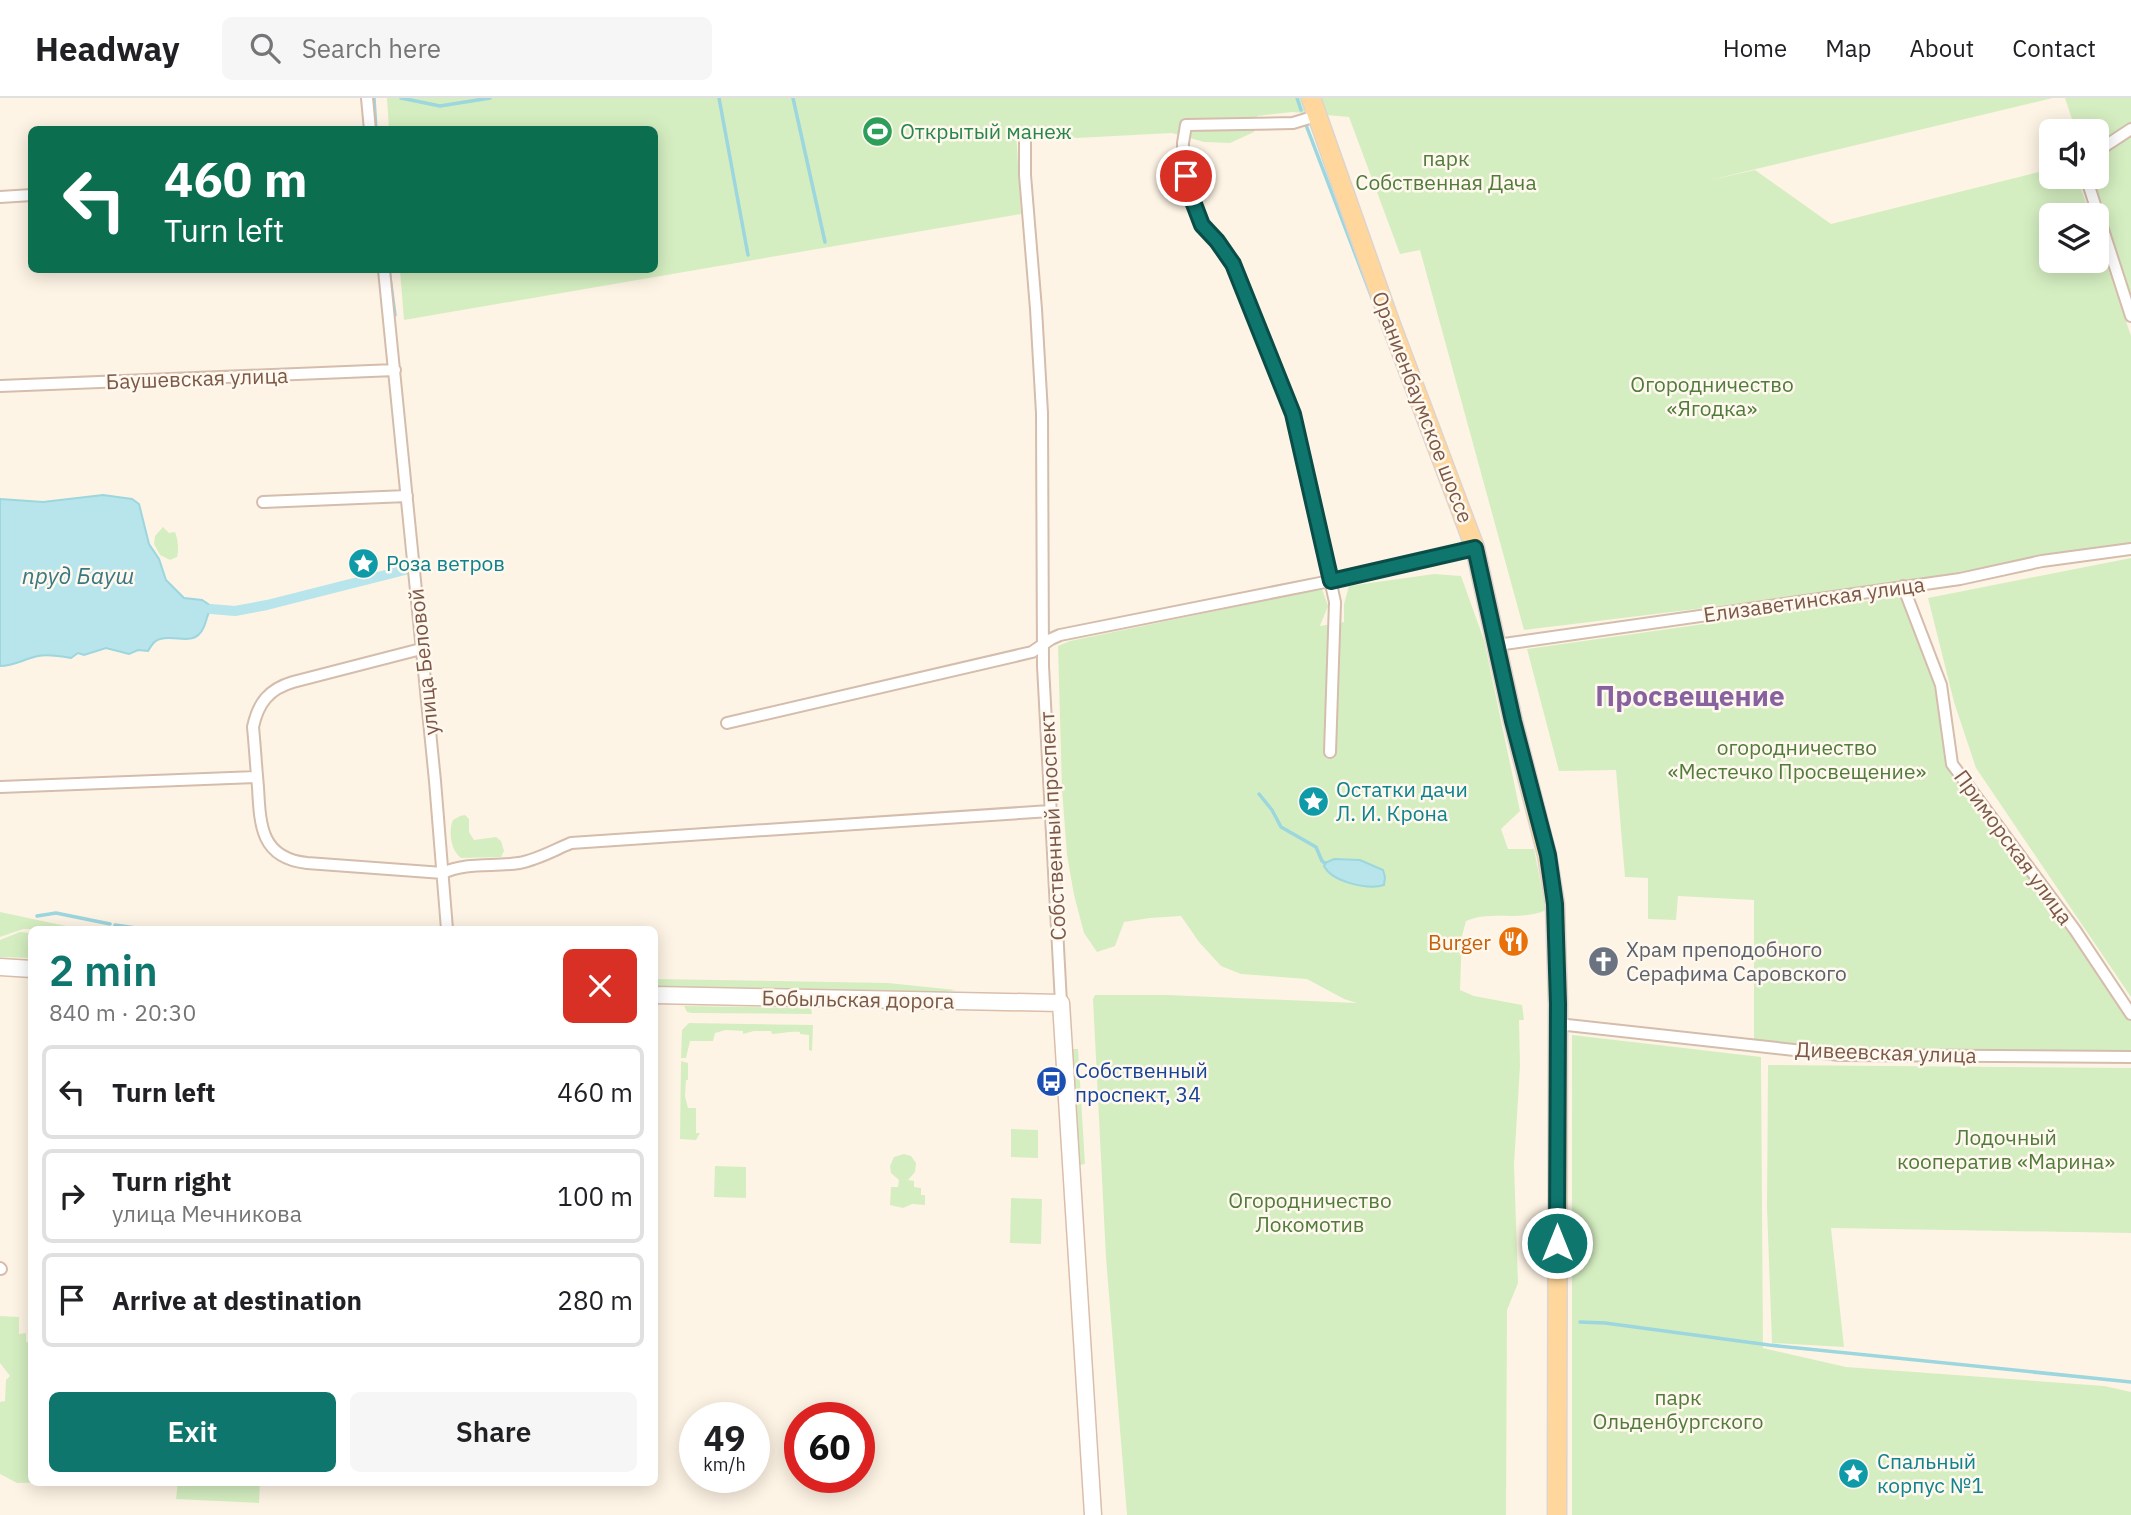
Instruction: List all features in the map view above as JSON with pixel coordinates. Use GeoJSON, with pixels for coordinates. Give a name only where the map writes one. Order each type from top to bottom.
{"type":"FeatureCollection","features":[{"type":"Feature","properties":{"kind":"main road","name":"Ораниенбаумское шоссе"},"geometry":{"type":"LineString","coordinates":[[1311,98],[1390,322],[1475,548],[1552,879],[1557,929],[1558,1024],[1557,1515]]}},
{"type":"Feature","properties":{"kind":"street"},"geometry":{"type":"LineString","coordinates":[[367,98],[370,126]]}},
{"type":"Feature","properties":{"kind":"street"},"geometry":{"type":"LineString","coordinates":[[1316,116],[1293,123],[1186,125],[1182,143],[1189,191],[1202,225],[1233,264],[1290,404],[1335,602],[1330,752]]}},
{"type":"Feature","properties":{"kind":"street"},"geometry":{"type":"LineString","coordinates":[[2109,143],[2131,129]]}},
{"type":"Feature","properties":{"kind":"street","name":"Собственный проспект"},"geometry":{"type":"LineString","coordinates":[[1025,137],[1025,175],[1042,413],[1043,644],[1050,811],[1093,1515]]}},
{"type":"Feature","properties":{"kind":"street"},"geometry":{"type":"LineString","coordinates":[[2090,189],[2131,316]]}},
{"type":"Feature","properties":{"kind":"street"},"geometry":{"type":"LineString","coordinates":[[0,197],[28,195]]}},
{"type":"Feature","properties":{"kind":"street","name":"улица Беловой"},"geometry":{"type":"LineString","coordinates":[[384,273],[447,926]]}},
{"type":"Feature","properties":{"kind":"street","name":"Баушевская улица"},"geometry":{"type":"LineString","coordinates":[[0,386],[395,370]]}},
{"type":"Feature","properties":{"kind":"street"},"geometry":{"type":"LineString","coordinates":[[263,502],[407,496]]}},
{"type":"Feature","properties":{"kind":"street"},"geometry":{"type":"LineString","coordinates":[[727,723],[1032,652],[1060,635],[1331,581],[1475,548]]}},
{"type":"Feature","properties":{"kind":"street","name":"Елизаветинская улица"},"geometry":{"type":"LineString","coordinates":[[1497,645],[1960,579],[2042,561],[2131,549]]}},
{"type":"Feature","properties":{"kind":"street","name":"Приморская улица"},"geometry":{"type":"LineString","coordinates":[[1903,586],[1941,685],[1952,764],[2075,930],[2131,1014]]}},
{"type":"Feature","properties":{"kind":"street"},"geometry":{"type":"LineString","coordinates":[[422,649],[278,686],[267,695],[255,716],[253,727],[263,832],[272,849],[289,860],[307,863],[443,873],[455,868],[531,860],[571,843],[1050,811]]}},
{"type":"Feature","properties":{"kind":"street"},"geometry":{"type":"LineString","coordinates":[[0,787],[257,777]]}},
{"type":"Feature","properties":{"kind":"street"},"geometry":{"type":"LineString","coordinates":[[0,967],[28,969]]}},
{"type":"Feature","properties":{"kind":"street","name":"Бобыльская дорога"},"geometry":{"type":"LineString","coordinates":[[658,995],[1061,1003]]}},
{"type":"Feature","properties":{"kind":"street","name":"Дивеевская улица"},"geometry":{"type":"LineString","coordinates":[[1558,1024],[1840,1055],[2131,1057]]}},
{"type":"Feature","properties":{"kind":"green space","name":"Огородничество «Ягодка»"},"geometry":{"type":"Polygon","coordinates":[[[387,98],[2053,98],[1706,181],[1755,170],[1831,224],[2039,172],[2039,189],[2081,189],[2086,203],[2039,203],[2039,273],[2109,273],[2109,271],[2131,336],[2131,546],[2043,556],[1893,585],[1524,630],[1420,250],[1400,254],[1349,117],[1292,112],[1257,116],[1254,132],[1230,143],[1204,142],[1172,133],[1077,138],[1047,130],[1016,131],[1021,214],[404,320],[400,273],[658,273],[658,126],[389,126],[387,98]]]}},
{"type":"Feature","properties":{"kind":"green space"},"geometry":{"type":"Polygon","coordinates":[[[2065,98],[2131,98],[2131,300],[2109,232],[2109,203],[2099,203],[2095,189],[2109,189],[2109,119],[2072,119],[2065,98]]]}},
{"type":"Feature","properties":{"kind":"green space"},"geometry":{"type":"Polygon","coordinates":[[[163,527],[169,533],[175,532],[177,538],[177,557],[170,560],[160,555],[154,544],[155,536],[163,527]]]}},
{"type":"Feature","properties":{"kind":"green space"},"geometry":{"type":"Polygon","coordinates":[[[2131,558],[2131,997],[1976,768],[1954,702],[1928,598],[2131,558]]]}},
{"type":"Feature","properties":{"kind":"green space","name":"Огородничество Локомотив"},"geometry":{"type":"Polygon","coordinates":[[[1434,574],[1461,576],[1484,640],[1520,811],[1501,829],[1508,849],[1534,849],[1546,910],[1527,915],[1486,916],[1466,921],[1462,936],[1460,990],[1474,996],[1522,1005],[1524,1020],[1519,1020],[1520,1066],[1514,1165],[1518,1283],[1507,1310],[1506,1515],[1127,1515],[1106,1258],[1093,999],[1095,995],[1167,995],[1357,1003],[1307,979],[1241,974],[1221,966],[1199,942],[1181,916],[1124,922],[1115,946],[1097,952],[1084,933],[1067,855],[1062,789],[1058,646],[1070,641],[1322,589],[1328,606],[1320,626],[1344,622],[1344,604],[1349,586],[1434,574]]]}},
{"type":"Feature","properties":{"kind":"green space","name":"огородничество «Местечко Просвещение»"},"geometry":{"type":"Polygon","coordinates":[[[1903,596],[1937,685],[1947,762],[2131,1020],[2131,1051],[1832,1049],[1754,1041],[1754,900],[1678,896],[1676,920],[1648,919],[1648,878],[1625,877],[1616,770],[1559,771],[1527,649],[1903,596]]]}},
{"type":"Feature","properties":{"kind":"green space"},"geometry":{"type":"Polygon","coordinates":[[[465,815],[469,819],[469,832],[474,840],[496,837],[501,841],[504,851],[501,857],[461,858],[458,855],[451,840],[451,830],[453,820],[465,815]]]}},
{"type":"Feature","properties":{"kind":"green space"},"geometry":{"type":"Polygon","coordinates":[[[0,912],[66,926],[28,926],[28,929],[0,937],[0,912]]]}},
{"type":"Feature","properties":{"kind":"green space"},"geometry":{"type":"Polygon","coordinates":[[[20,932],[28,933],[28,958],[0,957],[0,940],[20,932]]]}},
{"type":"Feature","properties":{"kind":"green space"},"geometry":{"type":"Polygon","coordinates":[[[658,979],[888,983],[956,990],[933,994],[658,988],[658,979]]]}},
{"type":"Feature","properties":{"kind":"green space"},"geometry":{"type":"Polygon","coordinates":[[[684,1006],[811,1008],[812,1014],[691,1013],[687,1012],[684,1006]]]}},
{"type":"Feature","properties":{"kind":"green space"},"geometry":{"type":"Polygon","coordinates":[[[689,1023],[813,1025],[812,1051],[809,1050],[809,1035],[800,1032],[772,1034],[771,1031],[754,1031],[743,1034],[743,1031],[726,1030],[715,1033],[713,1041],[690,1041],[686,1058],[681,1058],[682,1030],[689,1023]]]}},
{"type":"Feature","properties":{"kind":"green space","name":"парк Ольденбургского"},"geometry":{"type":"Polygon","coordinates":[[[1572,1035],[1761,1057],[1763,1348],[1846,1367],[2104,1386],[2131,1392],[2131,1515],[1572,1515],[1572,1035]]]}},
{"type":"Feature","properties":{"kind":"green space"},"geometry":{"type":"Polygon","coordinates":[[[1073,1049],[1078,1049],[1085,1164],[1080,1165],[1073,1049]]]}},
{"type":"Feature","properties":{"kind":"green space"},"geometry":{"type":"Polygon","coordinates":[[[681,1061],[688,1063],[685,1096],[688,1108],[696,1108],[696,1133],[700,1133],[696,1140],[680,1139],[681,1061]]]}},
{"type":"Feature","properties":{"kind":"green space","name":"Лодочный кооператив «Марина»"},"geometry":{"type":"Polygon","coordinates":[[[1768,1065],[2131,1068],[2131,1233],[1831,1228],[1844,1347],[1772,1343],[1767,1208],[1768,1065]]]}},
{"type":"Feature","properties":{"kind":"green space"},"geometry":{"type":"Polygon","coordinates":[[[1011,1129],[1038,1130],[1038,1158],[1011,1157],[1011,1129]]]}},
{"type":"Feature","properties":{"kind":"green space"},"geometry":{"type":"Polygon","coordinates":[[[904,1154],[911,1156],[916,1163],[915,1172],[908,1180],[914,1181],[914,1187],[921,1188],[921,1195],[925,1195],[925,1205],[912,1204],[903,1208],[890,1205],[891,1187],[898,1187],[899,1180],[891,1173],[890,1166],[894,1157],[904,1154]]]}},
{"type":"Feature","properties":{"kind":"green space"},"geometry":{"type":"Polygon","coordinates":[[[715,1166],[746,1167],[746,1198],[714,1197],[715,1166]]]}},
{"type":"Feature","properties":{"kind":"green space"},"geometry":{"type":"Polygon","coordinates":[[[1011,1198],[1042,1199],[1041,1244],[1010,1243],[1011,1198]]]}},
{"type":"Feature","properties":{"kind":"green space"},"geometry":{"type":"Polygon","coordinates":[[[0,1316],[19,1317],[19,1334],[26,1333],[28,1342],[28,1483],[17,1483],[0,1474],[0,1402],[5,1401],[6,1380],[10,1376],[0,1363],[0,1316]]]}},
{"type":"Feature","properties":{"kind":"green space"},"geometry":{"type":"Polygon","coordinates":[[[178,1486],[260,1486],[259,1503],[176,1499],[178,1486]]]}},
{"type":"Feature","properties":{"kind":"water","name":"пруд Бауш"},"geometry":{"type":"Polygon","coordinates":[[[103,495],[132,499],[139,504],[149,544],[159,559],[166,580],[184,598],[202,600],[211,606],[203,630],[193,638],[158,640],[148,651],[138,650],[129,654],[106,648],[84,655],[78,653],[71,658],[42,655],[0,666],[0,499],[43,502],[103,495]]]}},
{"type":"Feature","properties":{"kind":"water"},"geometry":{"type":"Polygon","coordinates":[[[1334,859],[1360,860],[1383,870],[1384,885],[1360,885],[1334,876],[1324,866],[1334,859]]]}},
{"type":"Feature","properties":{"kind":"waterway"},"geometry":{"type":"LineString","coordinates":[[374,98],[376,126]]}},
{"type":"Feature","properties":{"kind":"waterway"},"geometry":{"type":"LineString","coordinates":[[401,98],[440,106],[490,98]]}},
{"type":"Feature","properties":{"kind":"waterway"},"geometry":{"type":"LineString","coordinates":[[719,98],[748,255]]}},
{"type":"Feature","properties":{"kind":"waterway"},"geometry":{"type":"LineString","coordinates":[[793,98],[825,242]]}},
{"type":"Feature","properties":{"kind":"waterway"},"geometry":{"type":"LineString","coordinates":[[1297,98],[1301,110]]}},
{"type":"Feature","properties":{"kind":"waterway"},"geometry":{"type":"LineString","coordinates":[[1306,125],[1380,319]]}},
{"type":"Feature","properties":{"kind":"waterway"},"geometry":{"type":"LineString","coordinates":[[389,273],[395,315]]}},
{"type":"Feature","properties":{"kind":"waterway"},"geometry":{"type":"LineString","coordinates":[[211,609],[235,611],[267,605],[405,570]]}},
{"type":"Feature","properties":{"kind":"waterway"},"geometry":{"type":"LineString","coordinates":[[1259,794],[1281,827],[1316,847],[1325,863]]}},
{"type":"Feature","properties":{"kind":"waterway"},"geometry":{"type":"LineString","coordinates":[[37,916],[56,913],[110,924]]}},
{"type":"Feature","properties":{"kind":"waterway"},"geometry":{"type":"LineString","coordinates":[[115,925],[122,926]]}},
{"type":"Feature","properties":{"kind":"waterway"},"geometry":{"type":"LineString","coordinates":[[1580,1322],[1769,1345],[2131,1382]]}},
{"type":"Feature","properties":{"kind":"place","name":"Открытый манеж"},"geometry":{"type":"Point","coordinates":[877,131]}},
{"type":"Feature","properties":{"kind":"place","name":"Роза ветров"},"geometry":{"type":"Point","coordinates":[363,563]}},
{"type":"Feature","properties":{"kind":"place","name":"Остатки дачи Л. И. Крона"},"geometry":{"type":"Point","coordinates":[1313,801]}},
{"type":"Feature","properties":{"kind":"place","name":"Burger"},"geometry":{"type":"Point","coordinates":[1514,942]}},
{"type":"Feature","properties":{"kind":"place","name":"Храм преподобного Серафима Саровского"},"geometry":{"type":"Point","coordinates":[1603,961]}},
{"type":"Feature","properties":{"kind":"place","name":"Собственный проспект, 34"},"geometry":{"type":"Point","coordinates":[1052,1082]}},
{"type":"Feature","properties":{"kind":"place","name":"Спальный корпус №1"},"geometry":{"type":"Point","coordinates":[1854,1473]}},
{"type":"Feature","properties":{"kind":"district","name":"Просвещение"},"geometry":{"type":"Point","coordinates":[1690,695]}},
{"type":"Feature","properties":{"kind":"route"},"geometry":{"type":"LineString","coordinates":[[1186,176],[1202,225],[1233,264],[1287,395],[1331,581],[1475,548],[1513,721],[1548,855],[1555,904],[1558,1004],[1557,1243]]}},
{"type":"Feature","properties":{"kind":"park label","name":"парк Собственная Дача"},"geometry":{"type":"Point","coordinates":[1446,170]}}]}
